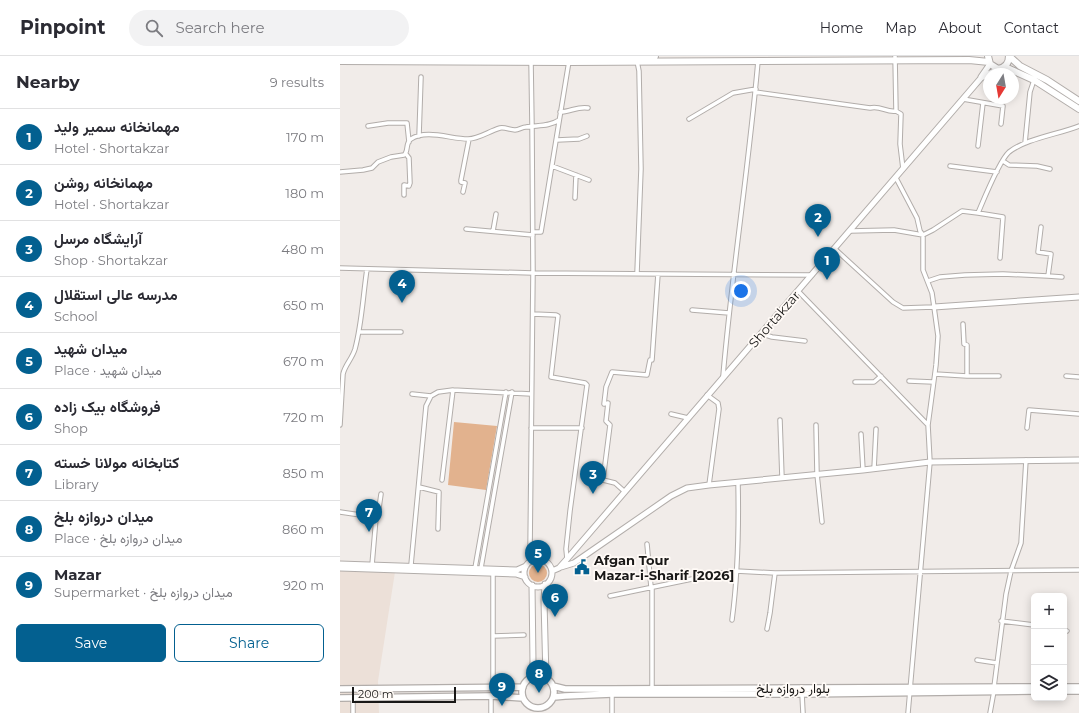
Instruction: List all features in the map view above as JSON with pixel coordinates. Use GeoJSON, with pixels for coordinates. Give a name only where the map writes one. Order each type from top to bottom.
{"type":"FeatureCollection","features":[{"type":"Feature","properties":{"kind":"highway"},"geometry":{"type":"LineString","coordinates":[[340,56],[637,58],[758,61],[895,58],[989,61],[997,68]]}},
{"type":"Feature","properties":{"kind":"highway"},"geometry":{"type":"LineString","coordinates":[[637,58],[655,56]]}},
{"type":"Feature","properties":{"kind":"highway"},"geometry":{"type":"LineString","coordinates":[[1005,67],[1009,60],[1009,56]]}},
{"type":"Feature","properties":{"kind":"highway"},"geometry":{"type":"LineString","coordinates":[[1009,56],[1020,66],[1047,80],[1079,101]]}},
{"type":"Feature","properties":{"kind":"highway"},"geometry":{"type":"LineString","coordinates":[[340,62],[531,58]]}},
{"type":"Feature","properties":{"kind":"highway"},"geometry":{"type":"LineString","coordinates":[[1002,68],[1005,67],[1034,80],[1079,109]]}},
{"type":"Feature","properties":{"kind":"main road"},"geometry":{"type":"LineString","coordinates":[[532,678],[546,678],[553,686],[554,697],[546,706],[532,710],[523,698],[523,687],[528,680],[532,678]]}},
{"type":"Feature","properties":{"kind":"main road","name":"بلوار دروازه بلخ"},"geometry":{"type":"LineString","coordinates":[[553,686],[565,688],[910,690],[1031,687]]}},
{"type":"Feature","properties":{"kind":"main road"},"geometry":{"type":"LineString","coordinates":[[340,689],[523,687]]}},
{"type":"Feature","properties":{"kind":"main road"},"geometry":{"type":"LineString","coordinates":[[1067,687],[1079,687]]}},
{"type":"Feature","properties":{"kind":"main road","name":"بلوار دروازه بلخ"},"geometry":{"type":"LineString","coordinates":[[994,689],[1031,691]]}},
{"type":"Feature","properties":{"kind":"main road","name":"بلوار دروازه بلخ"},"geometry":{"type":"LineString","coordinates":[[554,697],[612,694],[802,694],[910,690]]}},
{"type":"Feature","properties":{"kind":"main road"},"geometry":{"type":"LineString","coordinates":[[1067,691],[1079,691]]}},
{"type":"Feature","properties":{"kind":"main road"},"geometry":{"type":"LineString","coordinates":[[340,698],[491,696],[523,698]]}},
{"type":"Feature","properties":{"kind":"main road"},"geometry":{"type":"LineString","coordinates":[[546,706],[546,713]]}},
{"type":"Feature","properties":{"kind":"street"},"geometry":{"type":"LineString","coordinates":[[531,58],[533,314],[530,551],[533,560]]}},
{"type":"Feature","properties":{"kind":"street"},"geometry":{"type":"LineString","coordinates":[[466,229],[533,233],[541,232],[569,58]]}},
{"type":"Feature","properties":{"kind":"street"},"geometry":{"type":"LineString","coordinates":[[637,58],[639,72],[641,169],[637,273]]}},
{"type":"Feature","properties":{"kind":"street"},"geometry":{"type":"LineString","coordinates":[[895,58],[896,111]]}},
{"type":"Feature","properties":{"kind":"street"},"geometry":{"type":"LineString","coordinates":[[723,377],[758,61]]}},
{"type":"Feature","properties":{"kind":"street"},"geometry":{"type":"LineString","coordinates":[[980,61],[984,66],[982,76]]}},
{"type":"Feature","properties":{"kind":"street"},"geometry":{"type":"LineString","coordinates":[[982,76],[989,61]]}},
{"type":"Feature","properties":{"kind":"street","name":"Shortakzar"},"geometry":{"type":"LineString","coordinates":[[559,568],[903,170],[982,76]]}},
{"type":"Feature","properties":{"kind":"street"},"geometry":{"type":"LineString","coordinates":[[420,136],[421,77]]}},
{"type":"Feature","properties":{"kind":"street"},"geometry":{"type":"LineString","coordinates":[[1025,143],[1030,92],[1034,80]]}},
{"type":"Feature","properties":{"kind":"street"},"geometry":{"type":"LineString","coordinates":[[689,119],[733,92],[755,90],[870,108],[875,106],[892,112],[896,111],[901,114],[900,144],[903,170]]}},
{"type":"Feature","properties":{"kind":"street"},"geometry":{"type":"LineString","coordinates":[[963,99],[983,102],[978,146]]}},
{"type":"Feature","properties":{"kind":"street"},"geometry":{"type":"LineString","coordinates":[[993,104],[1003,106],[1002,124]]}},
{"type":"Feature","properties":{"kind":"street"},"geometry":{"type":"LineString","coordinates":[[560,112],[566,112],[579,107],[588,108]]}},
{"type":"Feature","properties":{"kind":"street"},"geometry":{"type":"LineString","coordinates":[[409,142],[411,139],[420,136],[434,134],[445,137],[469,139],[502,128],[516,130],[524,127],[554,123],[558,120]]}},
{"type":"Feature","properties":{"kind":"street"},"geometry":{"type":"LineString","coordinates":[[368,126],[388,122],[406,123],[409,142],[406,154],[408,155],[410,183],[409,186],[404,185],[404,195]]}},
{"type":"Feature","properties":{"kind":"street"},"geometry":{"type":"LineString","coordinates":[[978,213],[997,172],[1010,152],[1025,143],[1079,126]]}},
{"type":"Feature","properties":{"kind":"street"},"geometry":{"type":"LineString","coordinates":[[557,140],[579,139],[587,136]]}},
{"type":"Feature","properties":{"kind":"street"},"geometry":{"type":"LineString","coordinates":[[463,192],[465,183],[461,182],[461,180],[469,139]]}},
{"type":"Feature","properties":{"kind":"street"},"geometry":{"type":"LineString","coordinates":[[340,172],[372,168],[378,162],[391,157],[406,154]]}},
{"type":"Feature","properties":{"kind":"street"},"geometry":{"type":"LineString","coordinates":[[1003,161],[1009,165],[1037,166],[1050,169]]}},
{"type":"Feature","properties":{"kind":"street"},"geometry":{"type":"LineString","coordinates":[[552,166],[588,180]]}},
{"type":"Feature","properties":{"kind":"street"},"geometry":{"type":"LineString","coordinates":[[950,166],[997,172]]}},
{"type":"Feature","properties":{"kind":"street"},"geometry":{"type":"LineString","coordinates":[[576,175],[576,198]]}},
{"type":"Feature","properties":{"kind":"street"},"geometry":{"type":"LineString","coordinates":[[896,178],[917,218],[922,234],[923,270],[928,281],[934,307],[938,336],[935,374],[928,425],[930,462],[908,713]]}},
{"type":"Feature","properties":{"kind":"street"},"geometry":{"type":"LineString","coordinates":[[850,231],[894,230],[922,234],[933,230],[962,211],[1003,217],[1000,258]]}},
{"type":"Feature","properties":{"kind":"street"},"geometry":{"type":"LineString","coordinates":[[493,231],[496,214]]}},
{"type":"Feature","properties":{"kind":"street"},"geometry":{"type":"LineString","coordinates":[[1041,227],[1038,252],[1051,254],[1048,276]]}},
{"type":"Feature","properties":{"kind":"street"},"geometry":{"type":"LineString","coordinates":[[835,249],[893,302],[903,308],[1079,297]]}},
{"type":"Feature","properties":{"kind":"street"},"geometry":{"type":"LineString","coordinates":[[340,268],[533,273],[812,275]]}},
{"type":"Feature","properties":{"kind":"street"},"geometry":{"type":"LineString","coordinates":[[340,424],[340,404],[344,368],[351,360],[359,332],[367,269]]}},
{"type":"Feature","properties":{"kind":"street"},"geometry":{"type":"LineString","coordinates":[[625,492],[615,483],[603,480],[610,425],[606,421],[608,403],[604,404],[606,387],[612,372],[647,376],[650,360],[652,360],[658,274]]}},
{"type":"Feature","properties":{"kind":"street"},"geometry":{"type":"LineString","coordinates":[[928,281],[940,277],[965,275],[1003,274],[1062,277]]}},
{"type":"Feature","properties":{"kind":"street"},"geometry":{"type":"LineString","coordinates":[[798,291],[928,425]]}},
{"type":"Feature","properties":{"kind":"street"},"geometry":{"type":"LineString","coordinates":[[692,310],[729,313]]}},
{"type":"Feature","properties":{"kind":"street"},"geometry":{"type":"LineString","coordinates":[[533,314],[558,316],[551,377],[586,384],[582,428],[570,511],[566,550],[567,559]]}},
{"type":"Feature","properties":{"kind":"street"},"geometry":{"type":"LineString","coordinates":[[963,324],[964,344],[968,347],[967,376]]}},
{"type":"Feature","properties":{"kind":"street"},"geometry":{"type":"LineString","coordinates":[[359,332],[401,332]]}},
{"type":"Feature","properties":{"kind":"street"},"geometry":{"type":"LineString","coordinates":[[762,334],[806,341]]}},
{"type":"Feature","properties":{"kind":"street"},"geometry":{"type":"LineString","coordinates":[[935,374],[999,376]]}},
{"type":"Feature","properties":{"kind":"street"},"geometry":{"type":"LineString","coordinates":[[855,382],[874,382],[881,376]]}},
{"type":"Feature","properties":{"kind":"street"},"geometry":{"type":"LineString","coordinates":[[1066,376],[1079,378]]}},
{"type":"Feature","properties":{"kind":"street"},"geometry":{"type":"LineString","coordinates":[[909,381],[933,382]]}},
{"type":"Feature","properties":{"kind":"street"},"geometry":{"type":"LineString","coordinates":[[411,566],[426,406],[431,396],[438,392],[453,390],[531,394]]}},
{"type":"Feature","properties":{"kind":"street"},"geometry":{"type":"LineString","coordinates":[[442,480],[453,390]]}},
{"type":"Feature","properties":{"kind":"street"},"geometry":{"type":"LineString","coordinates":[[478,568],[506,392]]}},
{"type":"Feature","properties":{"kind":"street"},"geometry":{"type":"LineString","coordinates":[[478,568],[512,392]]}},
{"type":"Feature","properties":{"kind":"street"},"geometry":{"type":"LineString","coordinates":[[412,394],[431,396]]}},
{"type":"Feature","properties":{"kind":"street"},"geometry":{"type":"LineString","coordinates":[[707,395],[718,403],[719,408],[709,485]]}},
{"type":"Feature","properties":{"kind":"street"},"geometry":{"type":"LineString","coordinates":[[1027,428],[1029,410],[1079,414]]}},
{"type":"Feature","properties":{"kind":"street"},"geometry":{"type":"LineString","coordinates":[[671,414],[688,418]]}},
{"type":"Feature","properties":{"kind":"street"},"geometry":{"type":"LineString","coordinates":[[780,420],[782,478]]}},
{"type":"Feature","properties":{"kind":"street"},"geometry":{"type":"LineString","coordinates":[[816,424],[817,474],[822,522]]}},
{"type":"Feature","properties":{"kind":"street"},"geometry":{"type":"LineString","coordinates":[[531,428],[582,428]]}},
{"type":"Feature","properties":{"kind":"street"},"geometry":{"type":"LineString","coordinates":[[874,469],[876,429]]}},
{"type":"Feature","properties":{"kind":"street"},"geometry":{"type":"LineString","coordinates":[[861,434],[863,470]]}},
{"type":"Feature","properties":{"kind":"street"},"geometry":{"type":"LineString","coordinates":[[990,713],[1002,621],[1011,571],[1021,543],[1026,460]]}},
{"type":"Feature","properties":{"kind":"street"},"geometry":{"type":"LineString","coordinates":[[552,570],[574,563],[671,496],[687,488],[930,462],[1079,460]]}},
{"type":"Feature","properties":{"kind":"street"},"geometry":{"type":"LineString","coordinates":[[732,620],[736,571],[738,482]]}},
{"type":"Feature","properties":{"kind":"street"},"geometry":{"type":"LineString","coordinates":[[419,488],[439,492],[438,529]]}},
{"type":"Feature","properties":{"kind":"street"},"geometry":{"type":"LineString","coordinates":[[372,565],[376,518],[378,515],[381,494]]}},
{"type":"Feature","properties":{"kind":"street"},"geometry":{"type":"LineString","coordinates":[[340,512],[376,518]]}},
{"type":"Feature","properties":{"kind":"street"},"geometry":{"type":"LineString","coordinates":[[647,544],[652,587],[652,688]]}},
{"type":"Feature","properties":{"kind":"street"},"geometry":{"type":"LineString","coordinates":[[340,564],[516,570],[526,566],[533,560],[541,559],[548,563],[552,570],[552,576],[545,584],[536,586],[532,585]]}},
{"type":"Feature","properties":{"kind":"street"},"geometry":{"type":"LineString","coordinates":[[525,577],[524,574],[526,566]]}},
{"type":"Feature","properties":{"kind":"street"},"geometry":{"type":"LineString","coordinates":[[340,568],[516,574],[525,577],[532,585],[532,678]]}},
{"type":"Feature","properties":{"kind":"street"},"geometry":{"type":"LineString","coordinates":[[610,596],[736,571],[775,573],[1079,570]]}},
{"type":"Feature","properties":{"kind":"street"},"geometry":{"type":"LineString","coordinates":[[767,629],[775,573]]}},
{"type":"Feature","properties":{"kind":"street"},"geometry":{"type":"LineString","coordinates":[[493,574],[493,688]]}},
{"type":"Feature","properties":{"kind":"street"},"geometry":{"type":"LineString","coordinates":[[545,584],[546,678]]}},
{"type":"Feature","properties":{"kind":"street"},"geometry":{"type":"LineString","coordinates":[[532,601],[538,597],[544,601]]}},
{"type":"Feature","properties":{"kind":"street"},"geometry":{"type":"LineString","coordinates":[[1002,621],[1031,625]]}},
{"type":"Feature","properties":{"kind":"street"},"geometry":{"type":"LineString","coordinates":[[493,636],[524,635]]}},
{"type":"Feature","properties":{"kind":"street"},"geometry":{"type":"LineString","coordinates":[[977,660],[997,663]]}},
{"type":"Feature","properties":{"kind":"street"},"geometry":{"type":"LineString","coordinates":[[533,662],[539,667],[543,666],[545,662]]}},
{"type":"Feature","properties":{"kind":"street"},"geometry":{"type":"LineString","coordinates":[[612,694],[612,713]]}},
{"type":"Feature","properties":{"kind":"street"},"geometry":{"type":"LineString","coordinates":[[802,694],[803,713]]}},
{"type":"Feature","properties":{"kind":"street"},"geometry":{"type":"LineString","coordinates":[[491,696],[491,713]]}},
{"type":"Feature","properties":{"kind":"street"},"geometry":{"type":"LineString","coordinates":[[353,698],[353,713]]}},
{"type":"Feature","properties":{"kind":"shaded area"},"geometry":{"type":"Polygon","coordinates":[[[454,422],[497,426],[486,490],[448,485],[454,422]]]}},
{"type":"Feature","properties":{"kind":"shaded area"},"geometry":{"type":"Polygon","coordinates":[[[538,564],[544,567],[547,573],[544,579],[538,582],[532,579],[529,573],[532,567],[538,564]]]}},
{"type":"Feature","properties":{"kind":"shaded area"},"geometry":{"type":"Polygon","coordinates":[[[340,569],[395,572],[378,681],[379,713],[340,713],[340,569]]]}},
{"type":"Feature","properties":{"kind":"place","name":"مهمانخانه روشن"},"geometry":{"type":"Point","coordinates":[818,237]}},
{"type":"Feature","properties":{"kind":"place","name":"مهمانخانه سمیر ولید"},"geometry":{"type":"Point","coordinates":[827,280]}},
{"type":"Feature","properties":{"kind":"place","name":"مدرسه عالی استقلال"},"geometry":{"type":"Point","coordinates":[402,303]}},
{"type":"Feature","properties":{"kind":"place","name":"آرایشگاه مرسل"},"geometry":{"type":"Point","coordinates":[593,494]}},
{"type":"Feature","properties":{"kind":"place","name":"کتابخانه مولانا خسته"},"geometry":{"type":"Point","coordinates":[369,532]}},
{"type":"Feature","properties":{"kind":"place","name":"Afgan Tour Mazar-i-Sharif [2026]"},"geometry":{"type":"Point","coordinates":[582,567]}},
{"type":"Feature","properties":{"kind":"place","name":"میدان شهید"},"geometry":{"type":"Point","coordinates":[538,573]}},
{"type":"Feature","properties":{"kind":"place","name":"فروشگاه بیک زاده"},"geometry":{"type":"Point","coordinates":[555,617]}},
{"type":"Feature","properties":{"kind":"place","name":"میدان دروازه بلخ"},"geometry":{"type":"Point","coordinates":[539,693]}},
{"type":"Feature","properties":{"kind":"place","name":"Mazar"},"geometry":{"type":"Point","coordinates":[502,706]}}]}
